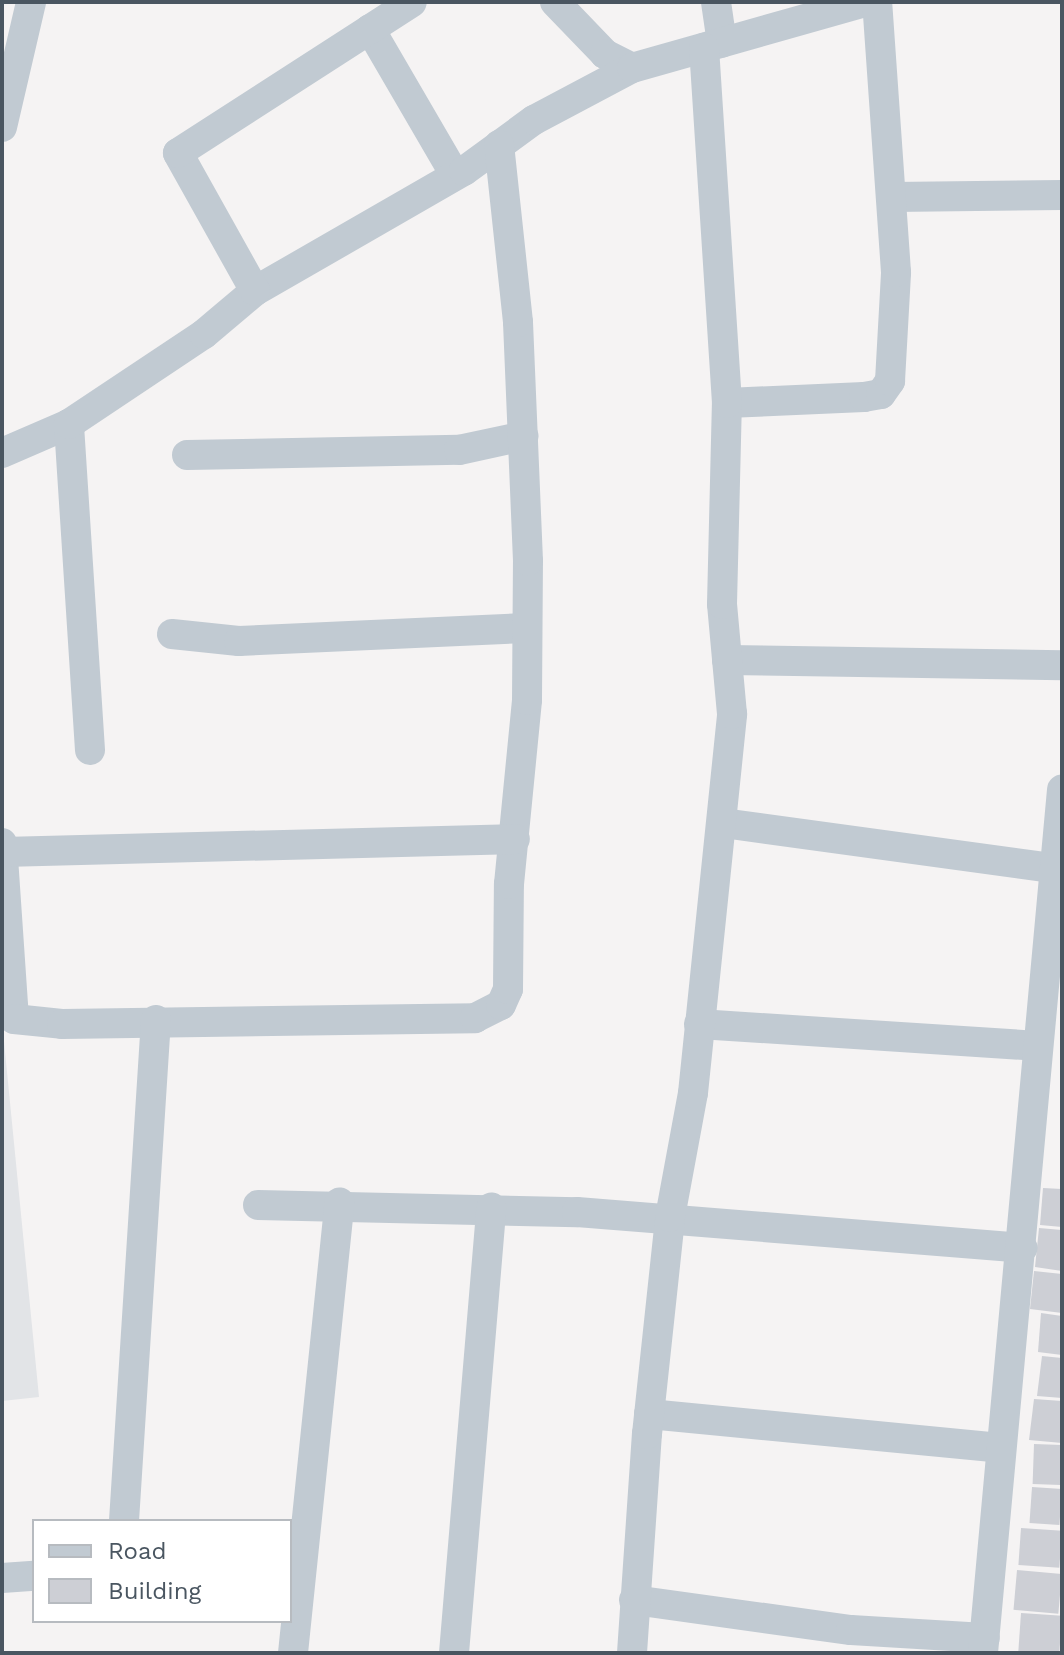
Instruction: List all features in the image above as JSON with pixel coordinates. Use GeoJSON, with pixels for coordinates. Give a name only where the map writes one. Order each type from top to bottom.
{"type":"FeatureCollection","features":[{"type":"Feature","properties":{"kind":"street"},"geometry":{"type":"LineString","coordinates":[[2,127],[31,2]]}},
{"type":"Feature","properties":{"kind":"street"},"geometry":{"type":"LineString","coordinates":[[255,291],[178,153],[412,2]]}},
{"type":"Feature","properties":{"kind":"street"},"geometry":{"type":"LineString","coordinates":[[555,2],[605,54],[632,68]]}},
{"type":"Feature","properties":{"kind":"street"},"geometry":{"type":"LineString","coordinates":[[632,1653],[649,1414],[670,1217],[699,1024],[723,823],[732,714],[727,660],[727,403],[713,46],[716,2]]}},
{"type":"Feature","properties":{"kind":"street"},"geometry":{"type":"LineString","coordinates":[[2,453],[69,424],[139,380],[255,291],[632,68],[865,2]]}},
{"type":"Feature","properties":{"kind":"street"},"geometry":{"type":"LineString","coordinates":[[727,403],[881,394],[893,365],[893,197],[877,2]]}},
{"type":"Feature","properties":{"kind":"street"},"geometry":{"type":"LineString","coordinates":[[370,29],[455,175]]}},
{"type":"Feature","properties":{"kind":"street"},"geometry":{"type":"LineString","coordinates":[[499,145],[524,436],[527,628],[508,989],[489,1015],[62,1024],[14,1019],[3,848],[515,839]]}},
{"type":"Feature","properties":{"kind":"street"},"geometry":{"type":"LineString","coordinates":[[893,197],[1062,195]]}},
{"type":"Feature","properties":{"kind":"street"},"geometry":{"type":"LineString","coordinates":[[69,424],[90,750]]}},
{"type":"Feature","properties":{"kind":"street"},"geometry":{"type":"LineString","coordinates":[[187,455],[459,450],[524,436]]}},
{"type":"Feature","properties":{"kind":"street"},"geometry":{"type":"LineString","coordinates":[[172,634],[239,641],[527,628]]}},
{"type":"Feature","properties":{"kind":"street"},"geometry":{"type":"LineString","coordinates":[[727,660],[1062,665]]}},
{"type":"Feature","properties":{"kind":"street"},"geometry":{"type":"LineString","coordinates":[[634,1600],[984,1645],[1000,1448],[1023,1248],[1051,868],[1062,790]]}},
{"type":"Feature","properties":{"kind":"street"},"geometry":{"type":"LineString","coordinates":[[723,823],[1051,868]]}},
{"type":"Feature","properties":{"kind":"street"},"geometry":{"type":"LineString","coordinates":[[124,1519],[156,1020]]}},
{"type":"Feature","properties":{"kind":"street"},"geometry":{"type":"LineString","coordinates":[[699,1024],[1037,1046]]}},
{"type":"Feature","properties":{"kind":"street"},"geometry":{"type":"LineString","coordinates":[[258,1205],[340,1202],[670,1217],[1023,1248]]}},
{"type":"Feature","properties":{"kind":"street"},"geometry":{"type":"LineString","coordinates":[[293,1653],[340,1202]]}},
{"type":"Feature","properties":{"kind":"street"},"geometry":{"type":"LineString","coordinates":[[454,1653],[491,1208]]}},
{"type":"Feature","properties":{"kind":"street"},"geometry":{"type":"LineString","coordinates":[[649,1414],[1000,1448]]}},
{"type":"Feature","properties":{"kind":"street"},"geometry":{"type":"LineString","coordinates":[[2,1578],[32,1576]]}},
{"type":"Feature","properties":{"kind":"shaded area"},"geometry":{"type":"Polygon","coordinates":[[[2,1021],[39,1397],[2,1401],[2,1021]]]}},
{"type":"Feature","properties":{"kind":"building"},"geometry":{"type":"Polygon","coordinates":[[[1043,1188],[1062,1189],[1062,1227],[1040,1225],[1043,1188]]]}},
{"type":"Feature","properties":{"kind":"building"},"geometry":{"type":"Polygon","coordinates":[[[1039,1228],[1062,1230],[1062,1271],[1035,1267],[1039,1228]]]}},
{"type":"Feature","properties":{"kind":"building"},"geometry":{"type":"Polygon","coordinates":[[[1034,1271],[1062,1274],[1062,1313],[1030,1309],[1034,1271]]]}},
{"type":"Feature","properties":{"kind":"building"},"geometry":{"type":"Polygon","coordinates":[[[1041,1313],[1062,1316],[1062,1355],[1038,1352],[1041,1313]]]}},
{"type":"Feature","properties":{"kind":"building"},"geometry":{"type":"Polygon","coordinates":[[[1042,1356],[1062,1358],[1062,1398],[1037,1396],[1042,1356]]]}},
{"type":"Feature","properties":{"kind":"building"},"geometry":{"type":"Polygon","coordinates":[[[1034,1399],[1062,1401],[1062,1443],[1029,1440],[1034,1399]]]}},
{"type":"Feature","properties":{"kind":"building"},"geometry":{"type":"Polygon","coordinates":[[[1034,1444],[1062,1445],[1061,1485],[1033,1484],[1034,1444]]]}},
{"type":"Feature","properties":{"kind":"building"},"geometry":{"type":"Polygon","coordinates":[[[1032,1487],[1062,1489],[1059,1525],[1029,1523],[1032,1487]]]}},
{"type":"Feature","properties":{"kind":"building"},"geometry":{"type":"Polygon","coordinates":[[[1021,1528],[1062,1531],[1059,1568],[1018,1565],[1021,1528]]]}},
{"type":"Feature","properties":{"kind":"building"},"geometry":{"type":"Polygon","coordinates":[[[1017,1570],[1062,1574],[1058,1614],[1014,1610],[1017,1570]]]}},
{"type":"Feature","properties":{"kind":"building"},"geometry":{"type":"Polygon","coordinates":[[[1021,1613],[1062,1616],[1059,1653],[1018,1653],[1021,1613]]]}}]}
